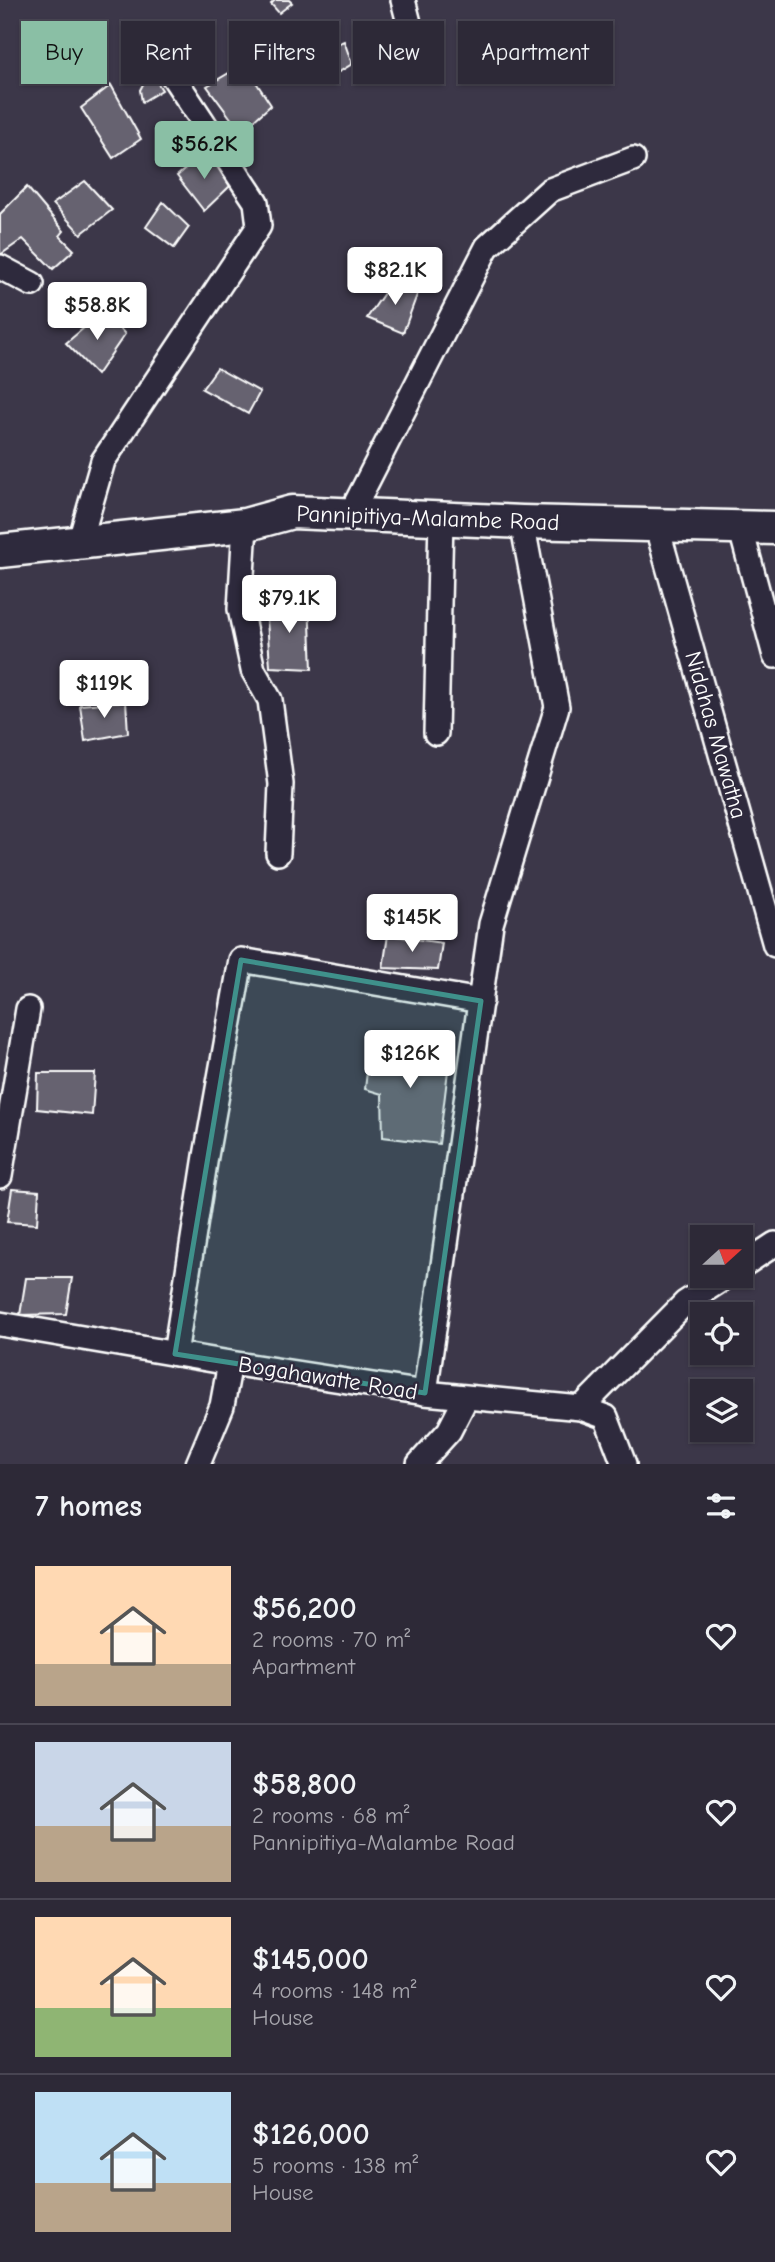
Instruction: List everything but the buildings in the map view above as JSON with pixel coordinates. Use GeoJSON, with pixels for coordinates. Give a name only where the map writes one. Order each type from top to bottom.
{"type":"FeatureCollection","features":[{"type":"Feature","properties":{"kind":"street"},"geometry":{"type":"LineString","coordinates":[[403,0],[408,21]]}},
{"type":"Feature","properties":{"kind":"street"},"geometry":{"type":"LineString","coordinates":[[79,544],[103,461],[258,226],[256,202],[178,84]]}},
{"type":"Feature","properties":{"kind":"street"},"geometry":{"type":"LineString","coordinates":[[350,515],[487,247],[550,190],[633,159]]}},
{"type":"Feature","properties":{"kind":"street"},"geometry":{"type":"LineString","coordinates":[[0,267],[32,284]]}},
{"type":"Feature","properties":{"kind":"street","name":"Pannipitiya-Malambe Road"},"geometry":{"type":"LineString","coordinates":[[0,551],[245,524],[292,512],[522,522],[775,527]]}},
{"type":"Feature","properties":{"kind":"street"},"geometry":{"type":"LineString","coordinates":[[436,733],[441,518]]}},
{"type":"Feature","properties":{"kind":"street"},"geometry":{"type":"LineString","coordinates":[[425,1393],[491,924],[556,707],[522,522]]}},
{"type":"Feature","properties":{"kind":"street"},"geometry":{"type":"LineString","coordinates":[[245,524],[240,608],[253,670],[270,700],[281,784],[278,853]]}},
{"type":"Feature","properties":{"kind":"street","name":"Nidahas Mawatha"},"geometry":{"type":"LineString","coordinates":[[656,524],[775,946]]}},
{"type":"Feature","properties":{"kind":"street"},"geometry":{"type":"LineString","coordinates":[[740,526],[775,656]]}},
{"type":"Feature","properties":{"kind":"street"},"geometry":{"type":"LineString","coordinates":[[175,1354],[206,1156],[241,960],[481,1001]]}},
{"type":"Feature","properties":{"kind":"street"},"geometry":{"type":"LineString","coordinates":[[0,1176],[28,1009]]}},
{"type":"Feature","properties":{"kind":"street"},"geometry":{"type":"LineString","coordinates":[[753,1258],[775,1244]]}},
{"type":"Feature","properties":{"kind":"street"},"geometry":{"type":"LineString","coordinates":[[581,1408],[685,1303],[708,1288]]}},
{"type":"Feature","properties":{"kind":"street","name":"Bogahawatte Road"},"geometry":{"type":"LineString","coordinates":[[0,1324],[425,1393],[581,1408],[606,1416],[624,1464]]}},
{"type":"Feature","properties":{"kind":"street"},"geometry":{"type":"LineString","coordinates":[[198,1464],[222,1406],[230,1363]]}},
{"type":"Feature","properties":{"kind":"street"},"geometry":{"type":"LineString","coordinates":[[419,1464],[449,1431],[466,1398]]}},
{"type":"Feature","properties":{"kind":"highlighted area"},"geometry":{"type":"Polygon","coordinates":[[[241,960],[481,1001],[425,1393],[175,1354],[241,960]]]}}]}
